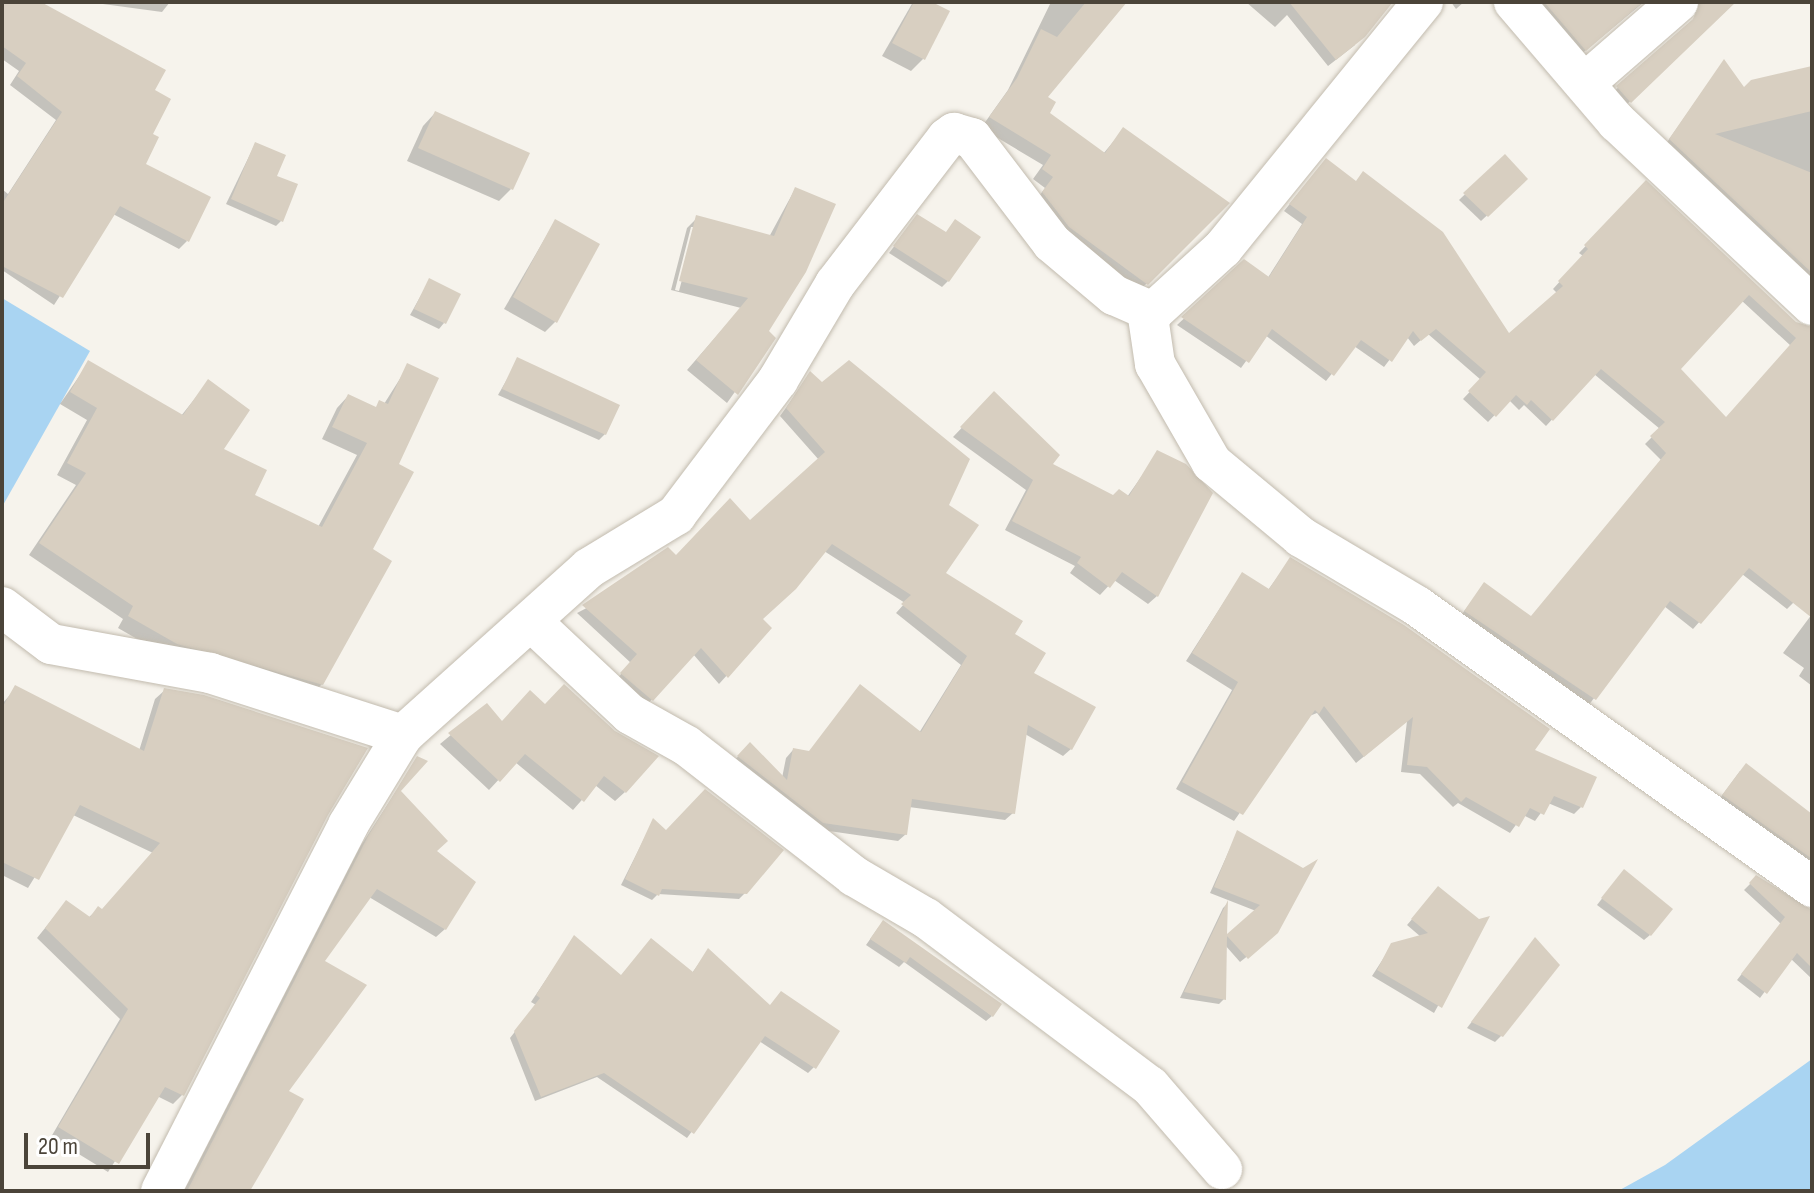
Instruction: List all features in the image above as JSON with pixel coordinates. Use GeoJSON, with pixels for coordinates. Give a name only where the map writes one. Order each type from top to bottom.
{"type":"FeatureCollection","features":[{"type":"Feature","properties":{"kind":"street"},"geometry":{"type":"LineString","coordinates":[[161,1191],[348,825],[403,735],[533,623],[589,568],[676,515],[778,380],[835,284],[954,133],[978,145],[1052,243],[1114,295],[1147,310],[1159,310],[1223,248],[1423,2]]}},
{"type":"Feature","properties":{"kind":"street"},"geometry":{"type":"LineString","coordinates":[[1514,2],[1586,82],[1617,122],[1812,305]]}},
{"type":"Feature","properties":{"kind":"street"},"geometry":{"type":"LineString","coordinates":[[1586,82],[1678,2]]}},
{"type":"Feature","properties":{"kind":"street"},"geometry":{"type":"LineString","coordinates":[[1147,310],[1155,364],[1212,463],[1301,537],[1417,606],[1812,887]]}},
{"type":"Feature","properties":{"kind":"street"},"geometry":{"type":"LineString","coordinates":[[2,607],[51,644],[210,673],[403,735]]}},
{"type":"Feature","properties":{"kind":"street"},"geometry":{"type":"LineString","coordinates":[[533,623],[630,714],[687,746],[854,876],[926,918],[1150,1086],[1222,1169]]}},
{"type":"Feature","properties":{"kind":"water"},"geometry":{"type":"Polygon","coordinates":[[[2,298],[90,351],[2,507],[2,298]]]}},
{"type":"Feature","properties":{"kind":"water"},"geometry":{"type":"Polygon","coordinates":[[[1812,1059],[1812,1191],[1618,1191],[1665,1165],[1812,1059]]]}},
{"type":"Feature","properties":{"kind":"building"},"geometry":{"type":"Polygon","coordinates":[[[2,2],[41,2],[166,70],[155,90],[171,99],[153,134],[159,137],[146,164],[211,197],[189,242],[120,206],[63,298],[2,266],[2,204],[62,112],[17,76],[26,63],[2,46],[2,2]]]}},
{"type":"Feature","properties":{"kind":"building"},"geometry":{"type":"Polygon","coordinates":[[[914,2],[932,2],[950,11],[925,60],[892,43],[914,2]]]}},
{"type":"Feature","properties":{"kind":"building"},"geometry":{"type":"Polygon","coordinates":[[[1086,2],[1127,2],[1048,97],[1056,102],[1050,113],[1105,153],[1123,127],[1230,203],[1148,285],[1069,227],[1042,192],[1053,177],[1042,169],[1051,155],[989,117],[1017,78],[1041,29],[1057,37],[1086,2]]]}},
{"type":"Feature","properties":{"kind":"building"},"geometry":{"type":"Polygon","coordinates":[[[1289,2],[1393,2],[1365,37],[1336,60],[1289,2]]]}},
{"type":"Feature","properties":{"kind":"building"},"geometry":{"type":"Polygon","coordinates":[[[1544,2],[1643,2],[1586,51],[1544,2]]]}},
{"type":"Feature","properties":{"kind":"building"},"geometry":{"type":"Polygon","coordinates":[[[1700,2],[1736,2],[1631,103],[1616,86],[1693,19],[1700,2]]]}},
{"type":"Feature","properties":{"kind":"building"},"geometry":{"type":"Polygon","coordinates":[[[1724,59],[1744,87],[1751,80],[1812,66],[1812,111],[1715,134],[1812,173],[1812,273],[1669,139],[1724,59]]]}},
{"type":"Feature","properties":{"kind":"building"},"geometry":{"type":"Polygon","coordinates":[[[435,111],[530,153],[513,190],[418,148],[435,111]]]}},
{"type":"Feature","properties":{"kind":"building"},"geometry":{"type":"Polygon","coordinates":[[[255,142],[286,155],[277,176],[298,184],[283,222],[231,199],[255,142]]]}},
{"type":"Feature","properties":{"kind":"building"},"geometry":{"type":"Polygon","coordinates":[[[1505,154],[1528,179],[1488,217],[1463,193],[1505,154]]]}},
{"type":"Feature","properties":{"kind":"building"},"geometry":{"type":"Polygon","coordinates":[[[1326,158],[1356,181],[1363,171],[1443,232],[1509,333],[1563,286],[1558,281],[1588,249],[1584,245],[1646,180],[1796,322],[1812,327],[1812,618],[1749,568],[1701,624],[1670,601],[1596,700],[1464,611],[1484,582],[1531,616],[1666,453],[1650,436],[1665,422],[1601,369],[1553,421],[1531,400],[1527,405],[1516,395],[1496,417],[1468,391],[1486,372],[1436,329],[1421,341],[1413,331],[1392,362],[1361,340],[1334,376],[1272,329],[1249,363],[1181,317],[1244,259],[1269,277],[1307,217],[1289,204],[1326,158]],[[1749,295],[1681,369],[1726,417],[1796,338],[1749,295]]]}},
{"type":"Feature","properties":{"kind":"building"},"geometry":{"type":"Polygon","coordinates":[[[795,187],[836,204],[806,272],[769,331],[776,338],[738,395],[696,360],[748,298],[679,281],[696,215],[774,236],[795,187]]]}},
{"type":"Feature","properties":{"kind":"building"},"geometry":{"type":"Polygon","coordinates":[[[917,214],[946,232],[955,219],[981,237],[949,282],[893,246],[917,214]]]}},
{"type":"Feature","properties":{"kind":"building"},"geometry":{"type":"Polygon","coordinates":[[[555,219],[600,244],[557,323],[513,297],[555,219]]]}},
{"type":"Feature","properties":{"kind":"building"},"geometry":{"type":"Polygon","coordinates":[[[429,278],[461,294],[446,324],[414,309],[429,278]]]}},
{"type":"Feature","properties":{"kind":"building"},"geometry":{"type":"Polygon","coordinates":[[[517,357],[620,405],[606,435],[502,389],[517,357]]]}},
{"type":"Feature","properties":{"kind":"building"},"geometry":{"type":"Polygon","coordinates":[[[88,360],[183,415],[208,379],[250,410],[224,449],[267,470],[255,495],[322,527],[367,443],[332,427],[348,394],[376,407],[379,400],[388,404],[407,363],[439,378],[399,464],[414,472],[373,549],[392,561],[323,685],[177,644],[128,616],[133,606],[39,543],[86,473],[67,463],[97,408],[70,392],[88,360]]]}},
{"type":"Feature","properties":{"kind":"building"},"geometry":{"type":"Polygon","coordinates":[[[849,360],[970,459],[949,505],[979,525],[946,573],[1023,621],[1015,634],[1046,653],[1034,673],[1096,707],[1072,750],[1028,725],[1015,814],[912,799],[907,835],[823,823],[737,756],[750,742],[787,780],[793,748],[809,751],[860,684],[921,732],[967,656],[901,604],[911,595],[832,544],[796,589],[763,619],[772,628],[728,678],[701,648],[653,701],[620,673],[637,654],[582,605],[668,547],[676,555],[730,498],[750,520],[825,452],[786,408],[810,371],[822,382],[849,360]]]}},
{"type":"Feature","properties":{"kind":"building"},"geometry":{"type":"Polygon","coordinates":[[[994,391],[1060,455],[1053,464],[1113,495],[1119,489],[1129,496],[1157,450],[1186,464],[1213,493],[1158,597],[1122,572],[1110,588],[1077,563],[1081,557],[1012,521],[1033,480],[960,427],[994,391]]]}},
{"type":"Feature","properties":{"kind":"building"},"geometry":{"type":"Polygon","coordinates":[[[1290,557],[1404,625],[1550,729],[1535,750],[1597,777],[1583,808],[1554,796],[1544,815],[1530,808],[1519,827],[1466,797],[1461,802],[1427,767],[1407,765],[1413,717],[1364,757],[1324,706],[1319,714],[1315,710],[1243,815],[1182,782],[1238,682],[1192,653],[1242,572],[1269,589],[1290,557]]]}},
{"type":"Feature","properties":{"kind":"building"},"geometry":{"type":"Polygon","coordinates":[[[564,684],[615,731],[659,756],[626,793],[604,776],[584,802],[525,754],[500,782],[448,733],[487,703],[502,721],[530,690],[545,704],[564,684]]]}},
{"type":"Feature","properties":{"kind":"building"},"geometry":{"type":"Polygon","coordinates":[[[15,685],[144,751],[164,688],[204,695],[368,748],[328,815],[184,1096],[165,1087],[119,1164],[58,1127],[128,1009],[45,928],[66,900],[90,917],[98,906],[102,909],[160,843],[80,805],[39,880],[2,862],[2,708],[15,685]]]}},
{"type":"Feature","properties":{"kind":"building"},"geometry":{"type":"Polygon","coordinates":[[[417,756],[428,761],[401,791],[448,841],[437,851],[476,882],[446,930],[377,889],[325,961],[367,985],[289,1091],[304,1099],[250,1191],[187,1191],[368,836],[417,756]]]}},
{"type":"Feature","properties":{"kind":"building"},"geometry":{"type":"Polygon","coordinates":[[[1746,763],[1812,814],[1812,859],[1722,795],[1746,763]]]}},
{"type":"Feature","properties":{"kind":"building"},"geometry":{"type":"Polygon","coordinates":[[[705,789],[784,850],[747,894],[662,889],[659,896],[625,879],[653,818],[666,830],[705,789]]]}},
{"type":"Feature","properties":{"kind":"building"},"geometry":{"type":"Polygon","coordinates":[[[1237,830],[1303,868],[1318,859],[1278,933],[1248,959],[1227,936],[1226,1000],[1184,992],[1228,900],[1227,934],[1260,905],[1214,887],[1237,830]]]}},
{"type":"Feature","properties":{"kind":"building"},"geometry":{"type":"Polygon","coordinates":[[[1624,869],[1673,909],[1651,936],[1601,898],[1624,869]]]}},
{"type":"Feature","properties":{"kind":"building"},"geometry":{"type":"Polygon","coordinates":[[[1756,875],[1812,910],[1812,968],[1797,953],[1767,994],[1741,974],[1785,917],[1749,883],[1756,875]]]}},
{"type":"Feature","properties":{"kind":"building"},"geometry":{"type":"Polygon","coordinates":[[[1438,886],[1479,919],[1490,916],[1442,1008],[1377,970],[1391,943],[1428,933],[1411,919],[1438,886]]]}},
{"type":"Feature","properties":{"kind":"building"},"geometry":{"type":"Polygon","coordinates":[[[883,920],[1002,1004],[993,1017],[910,957],[906,963],[870,939],[883,920]]]}},
{"type":"Feature","properties":{"kind":"building"},"geometry":{"type":"Polygon","coordinates":[[[574,935],[621,975],[651,938],[693,972],[708,948],[770,1005],[781,991],[840,1031],[816,1069],[765,1036],[694,1134],[604,1073],[541,1097],[514,1031],[540,998],[536,995],[574,935]]]}},
{"type":"Feature","properties":{"kind":"building"},"geometry":{"type":"Polygon","coordinates":[[[1535,937],[1560,965],[1503,1037],[1471,1022],[1535,937]]]}}]}
